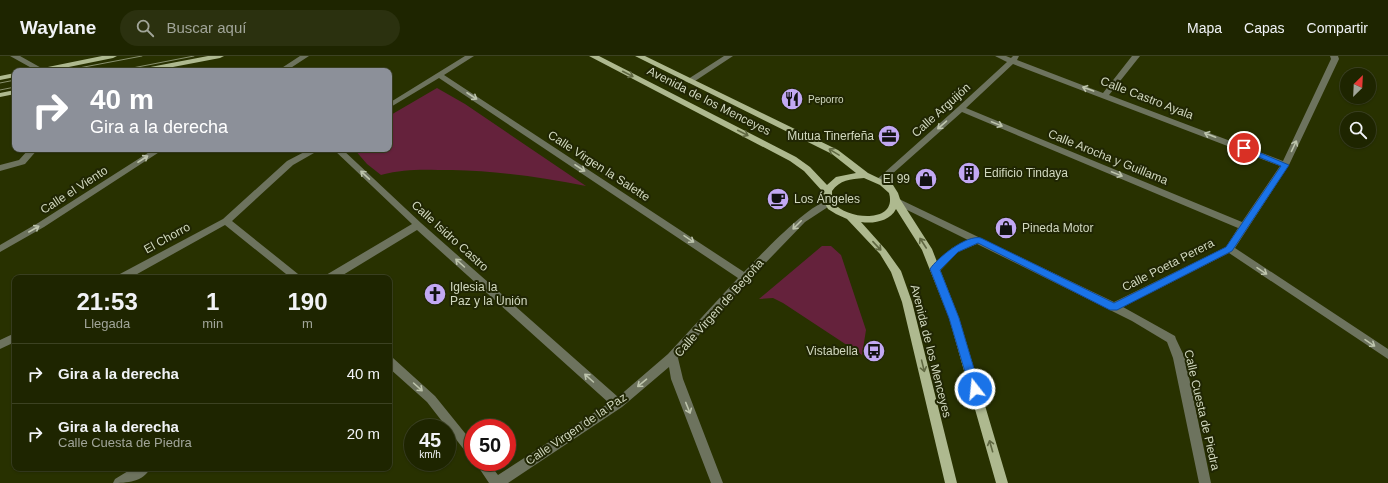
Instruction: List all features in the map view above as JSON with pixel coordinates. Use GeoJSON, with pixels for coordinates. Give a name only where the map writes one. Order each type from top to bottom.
{"type":"FeatureCollection","features":[{"type":"Feature","properties":{"kind":"main road"},"geometry":{"type":"LineString","coordinates":[[54,68],[114,56]]}},
{"type":"Feature","properties":{"kind":"main road"},"geometry":{"type":"LineString","coordinates":[[156,68],[220,56]]}},
{"type":"Feature","properties":{"kind":"main road","name":"Avenida de los Menceyes"},"geometry":{"type":"LineString","coordinates":[[593,56],[793,159],[807,169],[827,191]]}},
{"type":"Feature","properties":{"kind":"main road","name":"Avenida de los Menceyes"},"geometry":{"type":"LineString","coordinates":[[639,56],[835,152],[865,176]]}},
{"type":"Feature","properties":{"kind":"main road"},"geometry":{"type":"LineString","coordinates":[[0,78],[12,76]]}},
{"type":"Feature","properties":{"kind":"main road"},"geometry":{"type":"LineString","coordinates":[[0,95],[12,93]]}},
{"type":"Feature","properties":{"kind":"main road"},"geometry":{"type":"LineString","coordinates":[[846,176],[865,176],[879,181],[892,190],[896,201],[893,210],[882,218],[867,220],[850,218],[836,211],[829,203],[827,191],[834,181],[846,176]]}},
{"type":"Feature","properties":{"kind":"main road","name":"Avenida de los Menceyes"},"geometry":{"type":"LineString","coordinates":[[896,201],[927,249],[954,318],[1002,483]]}},
{"type":"Feature","properties":{"kind":"main road","name":"Avenida de los Menceyes"},"geometry":{"type":"LineString","coordinates":[[850,218],[883,252],[896,271],[907,302],[951,483]]}},
{"type":"Feature","properties":{"kind":"street"},"geometry":{"type":"LineString","coordinates":[[14,56],[34,68]]}},
{"type":"Feature","properties":{"kind":"street"},"geometry":{"type":"LineString","coordinates":[[286,68],[305,56]]}},
{"type":"Feature","properties":{"kind":"street"},"geometry":{"type":"LineString","coordinates":[[392,104],[470,56]]}},
{"type":"Feature","properties":{"kind":"street"},"geometry":{"type":"LineString","coordinates":[[689,81],[729,56]]}},
{"type":"Feature","properties":{"kind":"street","name":"Calle Castro Ayala"},"geometry":{"type":"LineString","coordinates":[[999,56],[1015,58],[1105,95],[1285,165]]}},
{"type":"Feature","properties":{"kind":"street"},"geometry":{"type":"LineString","coordinates":[[1105,95],[1136,56]]}},
{"type":"Feature","properties":{"kind":"street","name":"Calle Poeta Perera"},"geometry":{"type":"LineString","coordinates":[[1114,307],[1229,249],[1285,165],[1335,58],[1334,56]]}},
{"type":"Feature","properties":{"kind":"street","name":"Calle Arguijón"},"geometry":{"type":"LineString","coordinates":[[879,181],[961,109],[1015,58]]}},
{"type":"Feature","properties":{"kind":"street","name":"Calle Virgen la Salette"},"geometry":{"type":"LineString","coordinates":[[439,74],[745,277]]}},
{"type":"Feature","properties":{"kind":"street","name":"Calle Arocha y Guillama"},"geometry":{"type":"LineString","coordinates":[[961,109],[1245,227]]}},
{"type":"Feature","properties":{"kind":"street"},"geometry":{"type":"LineString","coordinates":[[0,168],[22,162],[31,152]]}},
{"type":"Feature","properties":{"kind":"street","name":"Calle el Viento"},"geometry":{"type":"LineString","coordinates":[[0,249],[41,225],[155,152]]}},
{"type":"Feature","properties":{"kind":"street","name":"El Chorro"},"geometry":{"type":"LineString","coordinates":[[127,275],[226,221],[290,163],[311,152]]}},
{"type":"Feature","properties":{"kind":"street","name":"Calle Isidro Castro"},"geometry":{"type":"LineString","coordinates":[[340,152],[418,225],[618,404]]}},
{"type":"Feature","properties":{"kind":"street","name":"Calle Cuesta de Piedra"},"geometry":{"type":"LineString","coordinates":[[896,201],[1136,318],[1171,340],[1179,358],[1205,483]]}},
{"type":"Feature","properties":{"kind":"street","name":"Calle Virgen de Begoña"},"geometry":{"type":"LineString","coordinates":[[715,482],[677,379],[672,357],[745,277],[802,220],[829,203]]}},
{"type":"Feature","properties":{"kind":"street"},"geometry":{"type":"LineString","coordinates":[[226,221],[294,275]]}},
{"type":"Feature","properties":{"kind":"street"},"geometry":{"type":"LineString","coordinates":[[335,275],[418,225]]}},
{"type":"Feature","properties":{"kind":"street"},"geometry":{"type":"LineString","coordinates":[[935,269],[955,250],[978,240]]}},
{"type":"Feature","properties":{"kind":"street"},"geometry":{"type":"LineString","coordinates":[[1229,249],[1388,355]]}},
{"type":"Feature","properties":{"kind":"street"},"geometry":{"type":"LineString","coordinates":[[0,345],[12,339]]}},
{"type":"Feature","properties":{"kind":"street","name":"Calle Virgen de la Paz"},"geometry":{"type":"LineString","coordinates":[[497,483],[618,404],[672,357]]}},
{"type":"Feature","properties":{"kind":"street"},"geometry":{"type":"LineString","coordinates":[[392,364],[431,399],[464,441]]}},
{"type":"Feature","properties":{"kind":"street"},"geometry":{"type":"LineString","coordinates":[[119,483],[139,471]]}},
{"type":"Feature","properties":{"kind":"street"},"geometry":{"type":"LineString","coordinates":[[488,471],[497,483]]}},
{"type":"Feature","properties":{"kind":"shaded area"},"geometry":{"type":"Polygon","coordinates":[[[437,88],[465,104],[586,186],[519,175],[452,170],[399,171],[381,175],[367,164],[357,152],[392,152],[392,114],[437,88]]]}},
{"type":"Feature","properties":{"kind":"shaded area"},"geometry":{"type":"Polygon","coordinates":[[[822,246],[831,246],[841,255],[866,330],[862,355],[783,303],[773,298],[759,299],[822,246]]]}},
{"type":"Feature","properties":{"kind":"tram line"},"geometry":{"type":"LineString","coordinates":[[79,68],[142,56]]}},
{"type":"Feature","properties":{"kind":"tram line"},"geometry":{"type":"LineString","coordinates":[[132,68],[194,56]]}},
{"type":"Feature","properties":{"kind":"tram line"},"geometry":{"type":"LineString","coordinates":[[0,83],[12,81]]}},
{"type":"Feature","properties":{"kind":"tram line"},"geometry":{"type":"LineString","coordinates":[[0,90],[12,88]]}},
{"type":"Feature","properties":{"kind":"place","name":"Peporro"},"geometry":{"type":"Point","coordinates":[792,99]}},
{"type":"Feature","properties":{"kind":"place","name":"Mutua Tinerfeña"},"geometry":{"type":"Point","coordinates":[889,136]}},
{"type":"Feature","properties":{"kind":"place","name":"Edificio Tindaya"},"geometry":{"type":"Point","coordinates":[969,173]}},
{"type":"Feature","properties":{"kind":"place","name":"El 99"},"geometry":{"type":"Point","coordinates":[926,179]}},
{"type":"Feature","properties":{"kind":"place","name":"Los Ángeles"},"geometry":{"type":"Point","coordinates":[778,199]}},
{"type":"Feature","properties":{"kind":"place","name":"Pineda Motor"},"geometry":{"type":"Point","coordinates":[1006,228]}},
{"type":"Feature","properties":{"kind":"place","name":"Iglesia la Paz y la Unión"},"geometry":{"type":"Point","coordinates":[435,294]}},
{"type":"Feature","properties":{"kind":"place","name":"Vistabella"},"geometry":{"type":"Point","coordinates":[874,351]}},
{"type":"Feature","properties":{"kind":"route"},"geometry":{"type":"LineString","coordinates":[[975,389],[954,318],[935,269],[955,250],[978,240],[1114,307],[1229,249],[1285,165],[1244,148]]}}]}
